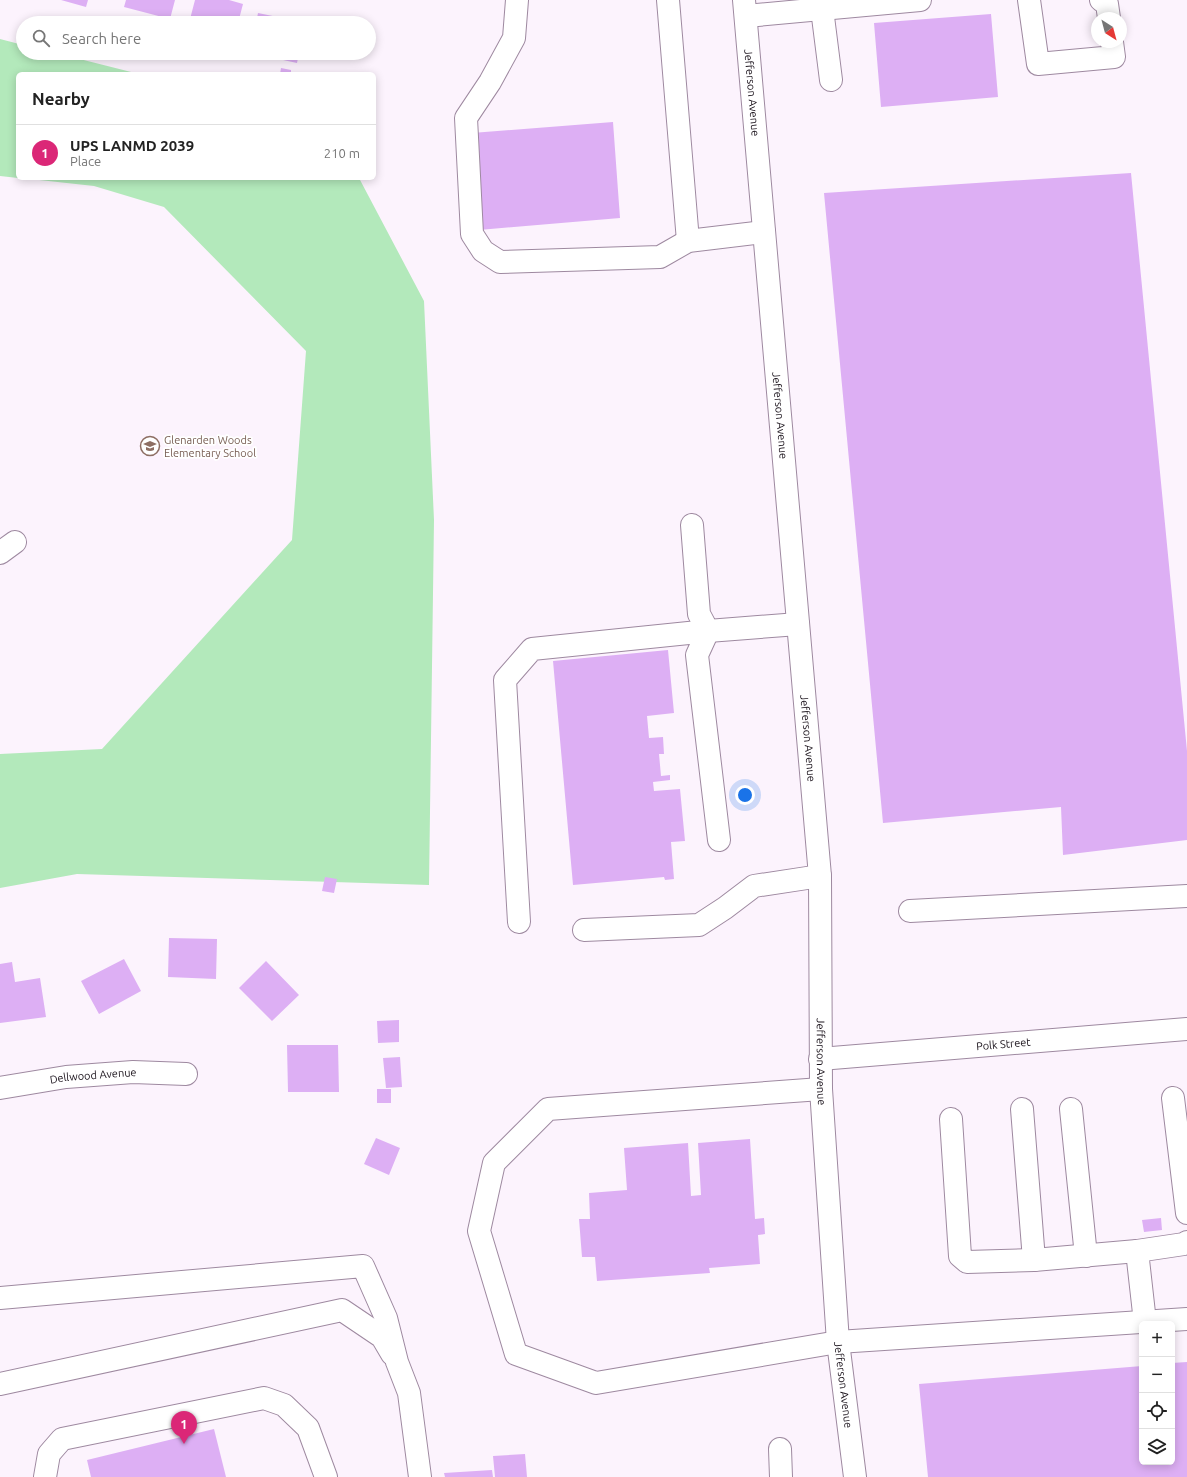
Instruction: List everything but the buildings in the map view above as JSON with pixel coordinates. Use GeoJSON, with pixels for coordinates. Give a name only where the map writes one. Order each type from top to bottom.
{"type":"FeatureCollection","features":[{"type":"Feature","properties":{"kind":"street"},"geometry":{"type":"LineString","coordinates":[[517,0],[514,38],[490,82],[466,118],[472,234],[483,251],[500,262],[660,257],[688,241],[764,232]]}},
{"type":"Feature","properties":{"kind":"street"},"geometry":{"type":"LineString","coordinates":[[668,0],[688,241]]}},
{"type":"Feature","properties":{"kind":"street"},"geometry":{"type":"LineString","coordinates":[[745,8],[822,9],[920,0]]}},
{"type":"Feature","properties":{"kind":"street"},"geometry":{"type":"LineString","coordinates":[[1029,0],[1038,64],[1114,57],[1113,48]]}},
{"type":"Feature","properties":{"kind":"street"},"geometry":{"type":"LineString","coordinates":[[1101,0],[1107,4],[1108,12]]}},
{"type":"Feature","properties":{"kind":"street","name":"Jefferson Avenue"},"geometry":{"type":"LineString","coordinates":[[745,8],[820,876],[821,1088],[838,1342],[855,1477]]}},
{"type":"Feature","properties":{"kind":"street"},"geometry":{"type":"LineString","coordinates":[[822,9],[831,80]]}},
{"type":"Feature","properties":{"kind":"street"},"geometry":{"type":"LineString","coordinates":[[692,525],[699,614],[708,631]]}},
{"type":"Feature","properties":{"kind":"street"},"geometry":{"type":"LineString","coordinates":[[519,922],[505,680],[532,649],[708,631],[798,624]]}},
{"type":"Feature","properties":{"kind":"street"},"geometry":{"type":"LineString","coordinates":[[708,631],[698,655],[719,840]]}},
{"type":"Feature","properties":{"kind":"street"},"geometry":{"type":"LineString","coordinates":[[584,930],[698,925],[725,908],[754,886],[820,876]]}},
{"type":"Feature","properties":{"kind":"street"},"geometry":{"type":"LineString","coordinates":[[910,912],[1187,896]]}},
{"type":"Feature","properties":{"kind":"street","name":"Polk Street"},"geometry":{"type":"LineString","coordinates":[[820,1059],[1187,1029]]}},
{"type":"Feature","properties":{"kind":"street","name":"Dellwood Avenue"},"geometry":{"type":"LineString","coordinates":[[0,1088],[66,1077],[133,1072],[186,1074]]}},
{"type":"Feature","properties":{"kind":"street"},"geometry":{"type":"LineString","coordinates":[[821,1088],[548,1109],[494,1163],[479,1231],[516,1354],[596,1383],[838,1342],[1139,1322]]}},
{"type":"Feature","properties":{"kind":"street"},"geometry":{"type":"LineString","coordinates":[[1173,1098],[1187,1213]]}},
{"type":"Feature","properties":{"kind":"street"},"geometry":{"type":"LineString","coordinates":[[1022,1109],[1034,1260]]}},
{"type":"Feature","properties":{"kind":"street"},"geometry":{"type":"LineString","coordinates":[[1071,1110],[1086,1256]]}},
{"type":"Feature","properties":{"kind":"street"},"geometry":{"type":"LineString","coordinates":[[950,1119],[960,1256],[967,1262],[1034,1260],[1086,1256],[1137,1251],[1184,1244],[1187,1242]]}},
{"type":"Feature","properties":{"kind":"street"},"geometry":{"type":"LineString","coordinates":[[1137,1251],[1145,1321]]}},
{"type":"Feature","properties":{"kind":"street"},"geometry":{"type":"LineString","coordinates":[[0,1298],[363,1266],[386,1318],[397,1362],[409,1393],[420,1477]]}},
{"type":"Feature","properties":{"kind":"street"},"geometry":{"type":"LineString","coordinates":[[0,1384],[342,1310],[382,1337],[397,1362]]}},
{"type":"Feature","properties":{"kind":"street"},"geometry":{"type":"LineString","coordinates":[[1159,1321],[1187,1319]]}},
{"type":"Feature","properties":{"kind":"street"},"geometry":{"type":"LineString","coordinates":[[45,1477],[49,1454],[62,1439],[264,1398],[284,1405],[308,1428],[326,1477]]}},
{"type":"Feature","properties":{"kind":"street"},"geometry":{"type":"LineString","coordinates":[[780,1449],[781,1477]]}},
{"type":"Feature","properties":{"kind":"green space"},"geometry":{"type":"Polygon","coordinates":[[[0,39],[16,43],[16,60],[84,60],[131,72],[16,72],[16,178],[0,176],[0,39]]]}},
{"type":"Feature","properties":{"kind":"green space"},"geometry":{"type":"Polygon","coordinates":[[[39,180],[360,180],[424,301],[434,520],[429,885],[77,874],[0,888],[0,754],[102,749],[292,540],[306,351],[164,207],[94,186],[39,180]]]}},
{"type":"Feature","properties":{"kind":"place","name":"Glenarden Woods Elementary School"},"geometry":{"type":"Point","coordinates":[150,446]}},
{"type":"Feature","properties":{"kind":"place","name":"UPS LANMD 2039"},"geometry":{"type":"Point","coordinates":[184,1444]}}]}
